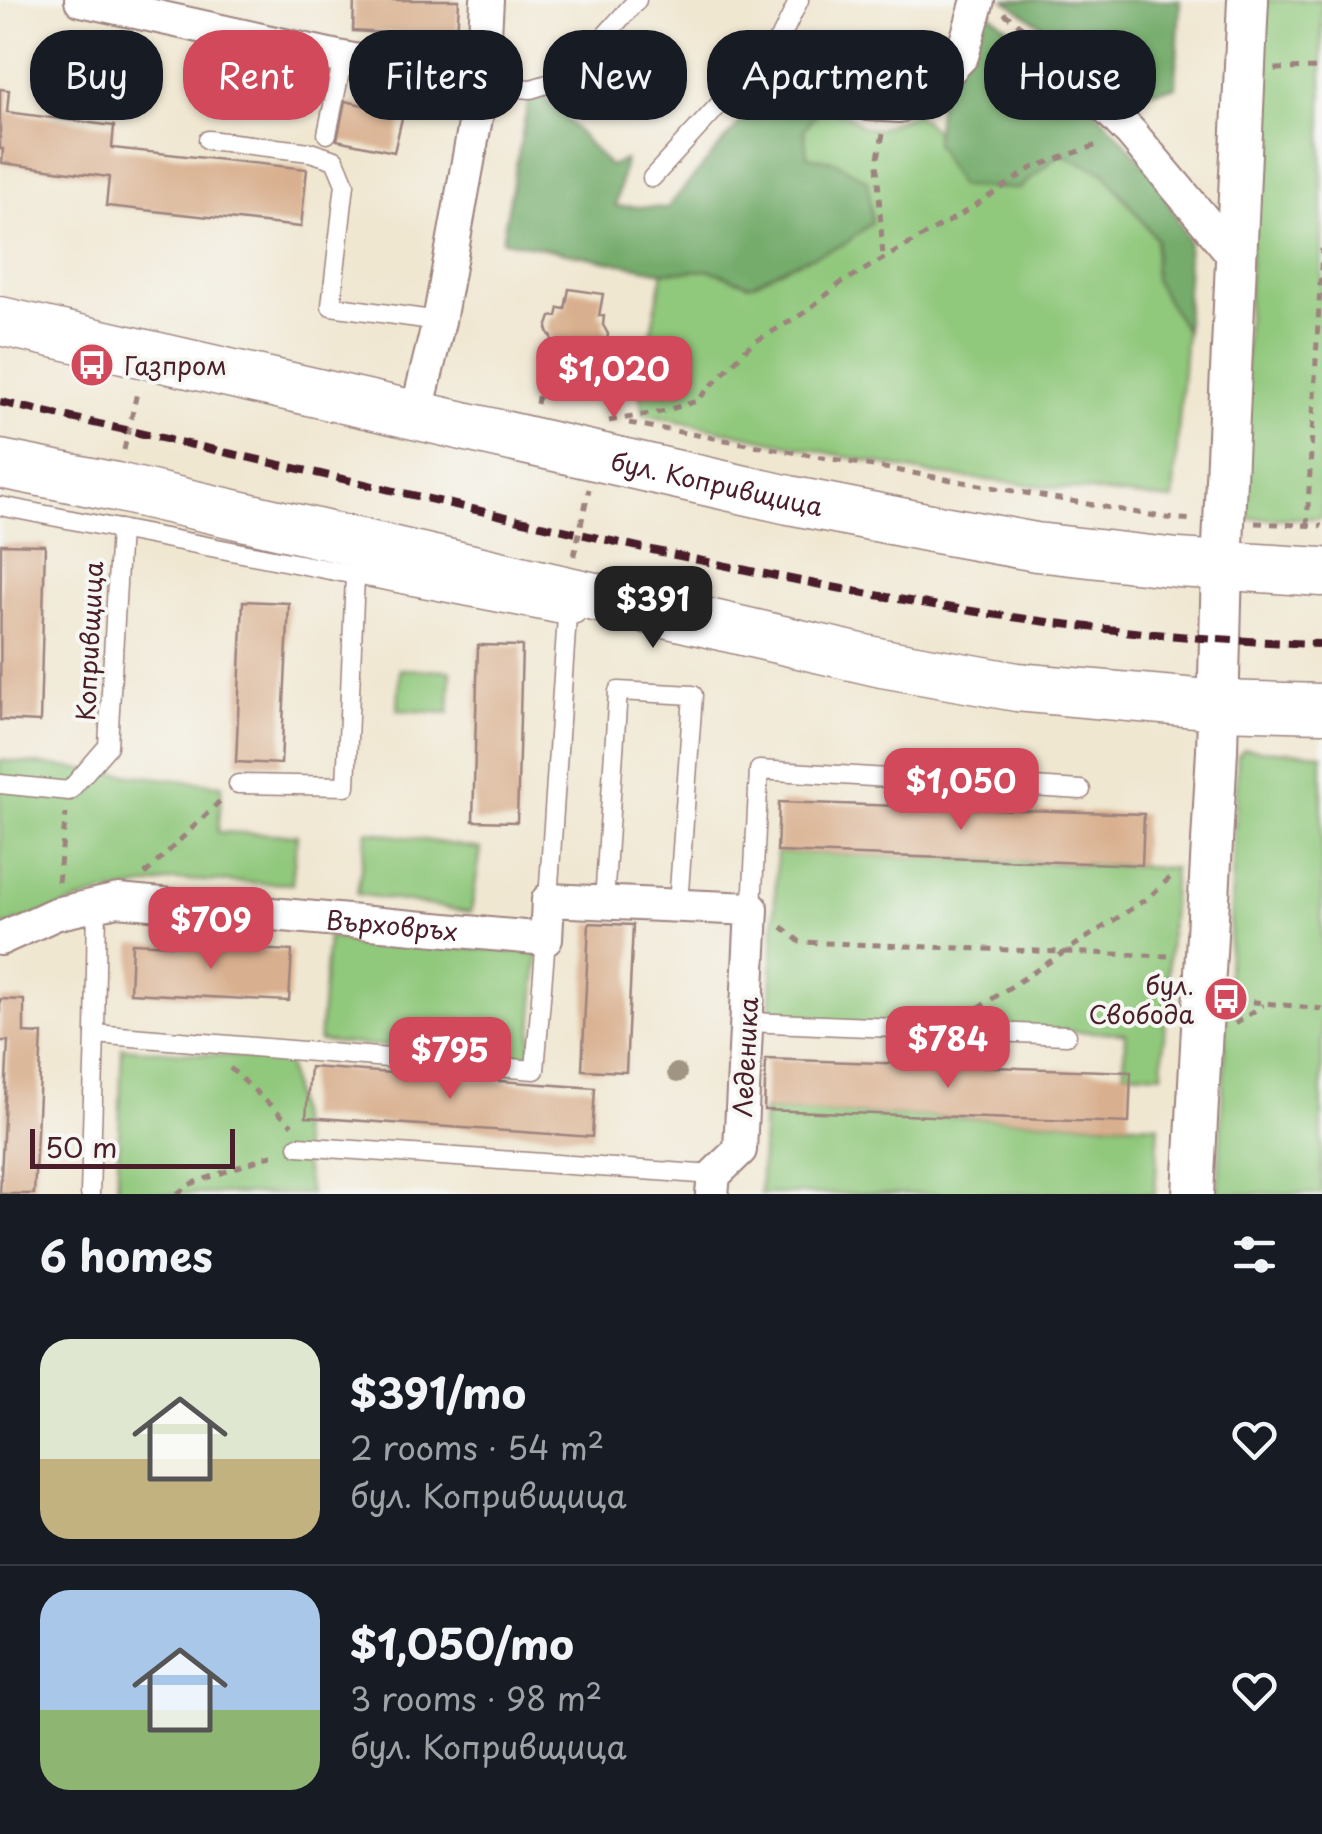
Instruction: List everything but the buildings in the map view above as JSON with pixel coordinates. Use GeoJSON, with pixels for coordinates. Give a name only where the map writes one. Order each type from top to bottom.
{"type":"FeatureCollection","features":[{"type":"Feature","properties":{"kind":"main road","name":"бул. Копривщица"},"geometry":{"type":"LineString","coordinates":[[0,321],[789,500],[966,534],[1054,549],[1223,544],[1311,556]]}},
{"type":"Feature","properties":{"kind":"main road"},"geometry":{"type":"LineString","coordinates":[[0,464],[118,508],[567,603],[631,606],[882,663],[1016,687],[1219,705],[1322,708]]}},
{"type":"Feature","properties":{"kind":"street"},"geometry":{"type":"LineString","coordinates":[[82,0],[137,6],[349,59]]}},
{"type":"Feature","properties":{"kind":"street"},"geometry":{"type":"LineString","coordinates":[[485,30],[487,0]]}},
{"type":"Feature","properties":{"kind":"street"},"geometry":{"type":"LineString","coordinates":[[1193,1194],[1219,705],[1248,0]]}},
{"type":"Feature","properties":{"kind":"street"},"geometry":{"type":"LineString","coordinates":[[964,53],[991,6]]}},
{"type":"Feature","properties":{"kind":"street"},"geometry":{"type":"LineString","coordinates":[[416,414],[439,321],[476,120]]}},
{"type":"Feature","properties":{"kind":"street"},"geometry":{"type":"LineString","coordinates":[[1119,120],[1236,258]]}},
{"type":"Feature","properties":{"kind":"street"},"geometry":{"type":"LineString","coordinates":[[546,939],[548,900],[752,909]]}},
{"type":"Feature","properties":{"kind":"street","name":"Върховръх"},"geometry":{"type":"LineString","coordinates":[[0,939],[54,914],[107,902],[546,939]]}},
{"type":"Feature","properties":{"kind":"street","name":"Леденика"},"geometry":{"type":"LineString","coordinates":[[713,1184],[740,1150],[752,909]]}},
{"type":"Feature","properties":{"kind":"lane"},"geometry":{"type":"LineString","coordinates":[[523,88],[567,78],[638,0]]}},
{"type":"Feature","properties":{"kind":"lane"},"geometry":{"type":"LineString","coordinates":[[652,178],[781,37],[799,0]]}},
{"type":"Feature","properties":{"kind":"lane"},"geometry":{"type":"LineString","coordinates":[[326,134],[343,58]]}},
{"type":"Feature","properties":{"kind":"lane"},"geometry":{"type":"LineString","coordinates":[[208,140],[310,152],[335,160],[345,184],[331,306],[439,321]]}},
{"type":"Feature","properties":{"kind":"lane"},"geometry":{"type":"LineString","coordinates":[[0,506],[118,508],[355,576],[567,603],[548,900]]}},
{"type":"Feature","properties":{"kind":"lane","name":"Копривщица"},"geometry":{"type":"LineString","coordinates":[[68,791],[108,746],[118,508]]}},
{"type":"Feature","properties":{"kind":"lane"},"geometry":{"type":"LineString","coordinates":[[238,784],[346,786],[355,576]]}},
{"type":"Feature","properties":{"kind":"lane"},"geometry":{"type":"LineString","coordinates":[[604,902],[618,691],[692,695],[678,905]]}},
{"type":"Feature","properties":{"kind":"lane"},"geometry":{"type":"LineString","coordinates":[[752,909],[759,770],[1081,790]]}},
{"type":"Feature","properties":{"kind":"lane"},"geometry":{"type":"LineString","coordinates":[[0,784],[68,791]]}},
{"type":"Feature","properties":{"kind":"lane"},"geometry":{"type":"LineString","coordinates":[[90,1194],[96,1034],[107,902]]}},
{"type":"Feature","properties":{"kind":"lane"},"geometry":{"type":"LineString","coordinates":[[96,1034],[535,1070],[546,939]]}},
{"type":"Feature","properties":{"kind":"lane"},"geometry":{"type":"LineString","coordinates":[[748,1022],[1067,1035]]}},
{"type":"Feature","properties":{"kind":"lane"},"geometry":{"type":"LineString","coordinates":[[298,1146],[713,1184]]}},
{"type":"Feature","properties":{"kind":"path"},"geometry":{"type":"LineString","coordinates":[[991,6],[1024,30]]}},
{"type":"Feature","properties":{"kind":"path"},"geometry":{"type":"LineString","coordinates":[[1245,70],[1322,68]]}},
{"type":"Feature","properties":{"kind":"path"},"geometry":{"type":"LineString","coordinates":[[883,120],[876,162],[884,259]]}},
{"type":"Feature","properties":{"kind":"path"},"geometry":{"type":"LineString","coordinates":[[567,603],[598,454],[660,412],[698,401],[752,344],[804,313],[842,283],[960,216],[1032,168],[1132,133]]}},
{"type":"Feature","properties":{"kind":"path"},"geometry":{"type":"LineString","coordinates":[[1311,556],[1322,249]]}},
{"type":"Feature","properties":{"kind":"path"},"geometry":{"type":"LineString","coordinates":[[118,508],[145,355]]}},
{"type":"Feature","properties":{"kind":"path"},"geometry":{"type":"LineString","coordinates":[[526,401],[537,404],[541,380]]}},
{"type":"Feature","properties":{"kind":"path"},"geometry":{"type":"LineString","coordinates":[[598,454],[1167,518],[1223,544],[1311,556]]}},
{"type":"Feature","properties":{"kind":"path"},"geometry":{"type":"LineString","coordinates":[[1311,556],[1322,526]]}},
{"type":"Feature","properties":{"kind":"path"},"geometry":{"type":"LineString","coordinates":[[107,902],[238,784]]}},
{"type":"Feature","properties":{"kind":"path"},"geometry":{"type":"LineString","coordinates":[[54,914],[68,791]]}},
{"type":"Feature","properties":{"kind":"path"},"geometry":{"type":"LineString","coordinates":[[942,1032],[1148,898],[1174,875]]}},
{"type":"Feature","properties":{"kind":"path"},"geometry":{"type":"LineString","coordinates":[[752,909],[762,911],[800,942],[1168,956]]}},
{"type":"Feature","properties":{"kind":"path"},"geometry":{"type":"LineString","coordinates":[[1236,1000],[1322,1010]]}},
{"type":"Feature","properties":{"kind":"path"},"geometry":{"type":"LineString","coordinates":[[1235,1024],[1266,1003]]}},
{"type":"Feature","properties":{"kind":"path"},"geometry":{"type":"LineString","coordinates":[[178,1194],[188,1185],[298,1146],[294,1128],[201,1042]]}},
{"type":"Feature","properties":{"kind":"green space"},"geometry":{"type":"Polygon","coordinates":[[[1005,0],[1180,0],[1176,87],[1156,91],[1156,30],[1048,30],[1005,0]]]}},
{"type":"Feature","properties":{"kind":"green space"},"geometry":{"type":"Polygon","coordinates":[[[1263,0],[1322,0],[1322,518],[1237,519],[1263,0]]]}},
{"type":"Feature","properties":{"kind":"green space"},"geometry":{"type":"Polygon","coordinates":[[[987,11],[1012,30],[984,30],[984,120],[1104,120],[1153,173],[1188,240],[1186,331],[1154,280],[1156,239],[1104,172],[1060,154],[1019,189],[959,186],[935,143],[937,120],[964,120],[964,52],[987,11]]]}},
{"type":"Feature","properties":{"kind":"green space"},"geometry":{"type":"Polygon","coordinates":[[[529,97],[543,98],[543,120],[567,120],[609,166],[625,160],[616,206],[667,208],[742,120],[811,120],[804,129],[807,156],[836,162],[868,181],[872,222],[845,244],[750,285],[710,270],[663,272],[502,240],[529,97]]]}},
{"type":"Feature","properties":{"kind":"green space"},"geometry":{"type":"Polygon","coordinates":[[[811,120],[853,120],[861,127],[878,129],[899,120],[923,120],[936,131],[935,143],[1019,189],[1060,154],[1104,172],[1156,239],[1155,280],[1186,331],[1173,500],[929,474],[644,414],[639,392],[663,272],[710,270],[750,285],[790,265],[836,162],[807,156],[804,129],[811,120]]]}},
{"type":"Feature","properties":{"kind":"green space"},"geometry":{"type":"Polygon","coordinates":[[[400,669],[451,671],[449,713],[398,710],[400,669]]]}},
{"type":"Feature","properties":{"kind":"green space"},"geometry":{"type":"Polygon","coordinates":[[[1244,749],[1322,754],[1322,1194],[1218,1194],[1238,755],[1244,749]]]}},
{"type":"Feature","properties":{"kind":"green space"},"geometry":{"type":"Polygon","coordinates":[[[0,760],[222,785],[218,832],[297,835],[292,884],[177,880],[94,896],[0,928],[0,760]]]}},
{"type":"Feature","properties":{"kind":"green space"},"geometry":{"type":"Polygon","coordinates":[[[367,831],[481,849],[471,912],[357,894],[367,831]]]}},
{"type":"Feature","properties":{"kind":"green space"},"geometry":{"type":"Polygon","coordinates":[[[777,852],[1174,868],[1162,1074],[1124,1072],[1125,1033],[770,1023],[777,852]]]}},
{"type":"Feature","properties":{"kind":"green space"},"geometry":{"type":"Polygon","coordinates":[[[328,937],[538,953],[530,1058],[319,1041],[328,937]]]}},
{"type":"Feature","properties":{"kind":"green space"},"geometry":{"type":"Polygon","coordinates":[[[122,1048],[287,1060],[310,1194],[117,1194],[122,1048]]]}},
{"type":"Feature","properties":{"kind":"green space"},"geometry":{"type":"Polygon","coordinates":[[[764,1110],[1159,1125],[1155,1194],[760,1194],[764,1110]]]}},
{"type":"Feature","properties":{"kind":"railway"},"geometry":{"type":"LineString","coordinates":[[0,402],[682,557],[894,598],[1107,629],[1322,644]]}},
{"type":"Feature","properties":{"kind":"place","name":"Газпром"},"geometry":{"type":"Point","coordinates":[92,365]}},
{"type":"Feature","properties":{"kind":"place","name":"бул. Свобода"},"geometry":{"type":"Point","coordinates":[1226,999]}}]}
